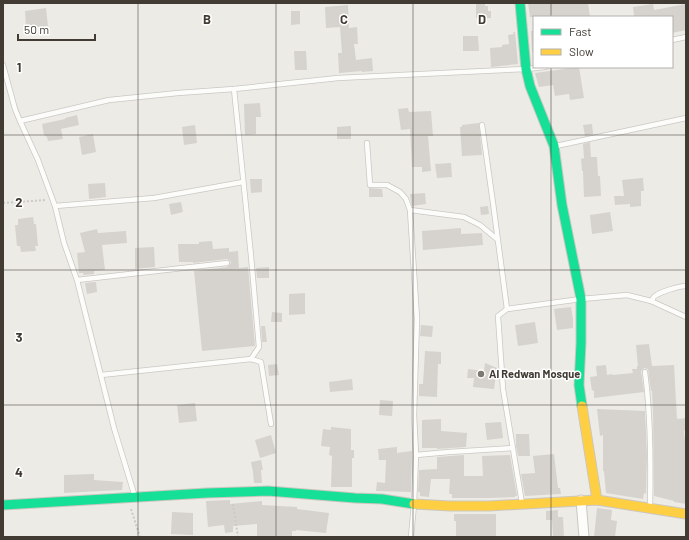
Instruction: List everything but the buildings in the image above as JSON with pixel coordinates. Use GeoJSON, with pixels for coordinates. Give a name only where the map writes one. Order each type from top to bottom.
{"type":"FeatureCollection","features":[{"type":"Feature","properties":{"kind":"street"},"geometry":{"type":"LineString","coordinates":[[520,3],[526,69],[530,86],[554,146],[562,205],[581,299],[579,386],[597,500]]}},
{"type":"Feature","properties":{"kind":"street"},"geometry":{"type":"LineString","coordinates":[[3,505],[207,493],[268,491],[382,499],[414,504],[450,506],[489,506],[597,500],[650,507],[686,514]]}},
{"type":"Feature","properties":{"kind":"street"},"geometry":{"type":"LineString","coordinates":[[581,500],[584,537]]}},
{"type":"Feature","properties":{"kind":"lane"},"geometry":{"type":"LineString","coordinates":[[673,40],[686,37]]}},
{"type":"Feature","properties":{"kind":"lane"},"geometry":{"type":"LineString","coordinates":[[3,65],[15,109],[38,160],[55,206],[64,243],[77,280],[132,498]]}},
{"type":"Feature","properties":{"kind":"lane"},"geometry":{"type":"LineString","coordinates":[[20,121],[108,100],[338,78],[536,68]]}},
{"type":"Feature","properties":{"kind":"lane"},"geometry":{"type":"LineString","coordinates":[[234,89],[259,347],[251,359]]}},
{"type":"Feature","properties":{"kind":"lane"},"geometry":{"type":"LineString","coordinates":[[554,146],[686,118]]}},
{"type":"Feature","properties":{"kind":"lane"},"geometry":{"type":"LineString","coordinates":[[482,124],[507,309]]}},
{"type":"Feature","properties":{"kind":"lane"},"geometry":{"type":"LineString","coordinates":[[367,143],[370,185],[387,185],[400,192],[406,199],[410,210],[417,320],[414,415],[416,455],[411,537]]}},
{"type":"Feature","properties":{"kind":"lane"},"geometry":{"type":"LineString","coordinates":[[55,206],[154,198],[243,182]]}},
{"type":"Feature","properties":{"kind":"lane"},"geometry":{"type":"LineString","coordinates":[[410,210],[464,217],[480,225],[498,240]]}},
{"type":"Feature","properties":{"kind":"lane"},"geometry":{"type":"LineString","coordinates":[[77,280],[227,263]]}},
{"type":"Feature","properties":{"kind":"lane"},"geometry":{"type":"LineString","coordinates":[[651,301],[655,296],[681,286],[686,286]]}},
{"type":"Feature","properties":{"kind":"lane"},"geometry":{"type":"LineString","coordinates":[[522,503],[503,389],[498,316],[507,309],[581,299],[627,295],[651,301],[686,317]]}},
{"type":"Feature","properties":{"kind":"lane"},"geometry":{"type":"LineString","coordinates":[[101,375],[251,359],[261,362],[271,424]]}},
{"type":"Feature","properties":{"kind":"lane"},"geometry":{"type":"LineString","coordinates":[[645,372],[651,465],[650,507]]}},
{"type":"Feature","properties":{"kind":"lane"},"geometry":{"type":"LineString","coordinates":[[416,455],[512,448]]}},
{"type":"Feature","properties":{"kind":"path"},"geometry":{"type":"LineString","coordinates":[[3,203],[52,199]]}},
{"type":"Feature","properties":{"kind":"path"},"geometry":{"type":"LineString","coordinates":[[231,492],[238,537]]}},
{"type":"Feature","properties":{"kind":"path"},"geometry":{"type":"LineString","coordinates":[[132,498],[140,537]]}},
{"type":"Feature","properties":{"kind":"traffic: fast"},"geometry":{"type":"LineString","coordinates":[[520,3],[526,69],[530,86],[554,146],[562,205],[581,299],[579,385],[582,406]]}},
{"type":"Feature","properties":{"kind":"traffic: fast"},"geometry":{"type":"LineString","coordinates":[[3,505],[207,493],[268,491],[382,499],[414,504]]}},
{"type":"Feature","properties":{"kind":"traffic: slow"},"geometry":{"type":"LineString","coordinates":[[582,406],[597,500]]}},
{"type":"Feature","properties":{"kind":"traffic: slow"},"geometry":{"type":"LineString","coordinates":[[414,504],[489,506],[597,500],[686,514]]}},
{"type":"Feature","properties":{"kind":"place","name":"Al Redwan Mosque"},"geometry":{"type":"Point","coordinates":[481,374]}}]}
